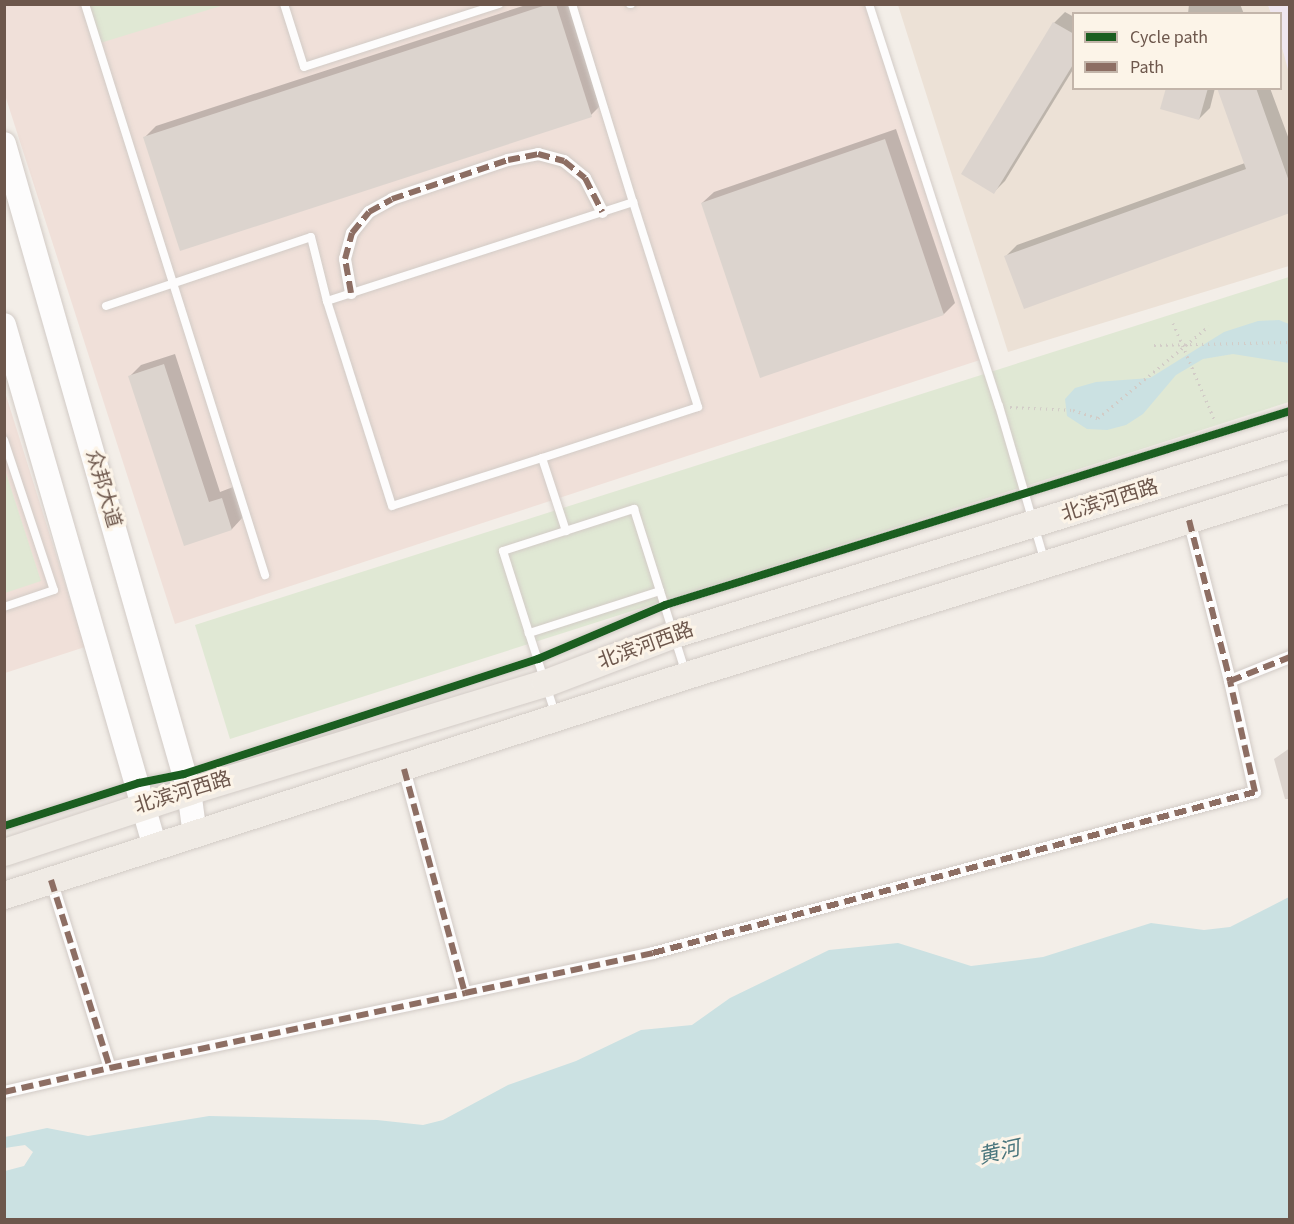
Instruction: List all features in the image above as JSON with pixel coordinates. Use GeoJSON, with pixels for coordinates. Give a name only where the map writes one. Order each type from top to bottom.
{"type":"FeatureCollection","features":[{"type":"Feature","properties":{"kind":"main road","name":"众邦大道"},"geometry":{"type":"LineString","coordinates":[[4,144],[187,782],[195,835]]}},
{"type":"Feature","properties":{"kind":"main road"},"geometry":{"type":"LineString","coordinates":[[4,325],[142,794],[155,847]]}},
{"type":"Feature","properties":{"kind":"main road","name":"北滨河西路"},"geometry":{"type":"LineString","coordinates":[[4,852],[142,794],[542,671],[674,634],[1034,525],[1290,444]]}},
{"type":"Feature","properties":{"kind":"main road","name":"北滨河西路"},"geometry":{"type":"LineString","coordinates":[[4,895],[404,769],[687,675],[1046,566],[1290,488]]}},
{"type":"Feature","properties":{"kind":"street"},"geometry":{"type":"LineString","coordinates":[[351,293],[345,259],[352,233],[369,212],[392,199],[508,160],[538,154],[564,161],[585,178],[602,212]]}},
{"type":"Feature","properties":{"kind":"street"},"geometry":{"type":"LineString","coordinates":[[4,1092],[653,953],[1255,792],[1230,681],[1189,520]]}},
{"type":"Feature","properties":{"kind":"street"},"geometry":{"type":"LineString","coordinates":[[1230,681],[1290,657]]}},
{"type":"Feature","properties":{"kind":"street"},"geometry":{"type":"LineString","coordinates":[[404,769],[465,993]]}},
{"type":"Feature","properties":{"kind":"street"},"geometry":{"type":"LineString","coordinates":[[51,880],[110,1068]]}},
{"type":"Feature","properties":{"kind":"lane"},"geometry":{"type":"LineString","coordinates":[[85,4],[265,575]]}},
{"type":"Feature","properties":{"kind":"lane"},"geometry":{"type":"LineString","coordinates":[[284,4],[304,67],[499,4]]}},
{"type":"Feature","properties":{"kind":"lane"},"geometry":{"type":"LineString","coordinates":[[106,306],[311,237],[327,301],[392,506],[698,407],[572,4]]}},
{"type":"Feature","properties":{"kind":"lane"},"geometry":{"type":"LineString","coordinates":[[870,4],[999,406],[1046,566]]}},
{"type":"Feature","properties":{"kind":"lane"},"geometry":{"type":"LineString","coordinates":[[327,301],[633,202]]}},
{"type":"Feature","properties":{"kind":"lane"},"geometry":{"type":"LineString","coordinates":[[542,671],[664,605],[1290,411]]}},
{"type":"Feature","properties":{"kind":"lane"},"geometry":{"type":"LineString","coordinates":[[4,440],[54,590],[4,607]]}},
{"type":"Feature","properties":{"kind":"lane"},"geometry":{"type":"LineString","coordinates":[[542,458],[566,531]]}},
{"type":"Feature","properties":{"kind":"lane"},"geometry":{"type":"LineString","coordinates":[[556,717],[503,551],[634,509],[687,675]]}},
{"type":"Feature","properties":{"kind":"lane"},"geometry":{"type":"LineString","coordinates":[[529,633],[660,591]]}},
{"type":"Feature","properties":{"kind":"lane"},"geometry":{"type":"LineString","coordinates":[[4,826],[142,794]]}},
{"type":"Feature","properties":{"kind":"path"},"geometry":{"type":"LineString","coordinates":[[1173,323],[1221,433]]}},
{"type":"Feature","properties":{"kind":"path"},"geometry":{"type":"LineString","coordinates":[[999,406],[1055,409],[1098,418],[1209,326]]}},
{"type":"Feature","properties":{"kind":"path"},"geometry":{"type":"LineString","coordinates":[[1154,345],[1184,349],[1290,342]]}},
{"type":"Feature","properties":{"kind":"shaded area"},"geometry":{"type":"Polygon","coordinates":[[[4,5],[872,5],[986,358],[175,624],[5,95],[4,5]]]}},
{"type":"Feature","properties":{"kind":"shaded area"},"geometry":{"type":"Polygon","coordinates":[[[898,5],[1268,5],[1271,12],[1072,12],[1072,90],[1282,90],[1282,47],[1290,73],[1289,266],[1008,352],[898,5]]]}},
{"type":"Feature","properties":{"kind":"shaded area"},"geometry":{"type":"Polygon","coordinates":[[[1268,5],[1289,5],[1289,73],[1282,48],[1282,12],[1271,12],[1268,5]]]}},
{"type":"Feature","properties":{"kind":"shaded area"},"geometry":{"type":"Polygon","coordinates":[[[4,389],[85,647],[5,673],[4,673],[4,389]]]}},
{"type":"Feature","properties":{"kind":"green space"},"geometry":{"type":"Polygon","coordinates":[[[85,4],[224,5],[97,44],[85,4]]]}},
{"type":"Feature","properties":{"kind":"green space"},"geometry":{"type":"Polygon","coordinates":[[[1289,277],[1289,402],[230,739],[195,625],[1289,277]]]}},
{"type":"Feature","properties":{"kind":"green space"},"geometry":{"type":"Polygon","coordinates":[[[5,470],[41,581],[4,593],[5,470]]]}},
{"type":"Feature","properties":{"kind":"water"},"geometry":{"type":"Polygon","coordinates":[[[1279,320],[1289,324],[1289,363],[1233,354],[1203,359],[1176,375],[1143,414],[1126,425],[1107,430],[1087,429],[1067,416],[1065,399],[1075,388],[1096,382],[1150,378],[1224,332],[1258,321],[1279,320]]]}},
{"type":"Feature","properties":{"kind":"water","name":"黄河"},"geometry":{"type":"Polygon","coordinates":[[[1289,897],[1289,1219],[5,1219],[5,1171],[24,1166],[33,1152],[25,1145],[5,1148],[5,1137],[47,1128],[88,1136],[209,1116],[377,1120],[423,1125],[443,1120],[508,1085],[576,1061],[641,1030],[692,1025],[730,998],[829,950],[898,943],[971,966],[1043,957],[1151,923],[1204,930],[1230,927],[1289,897]]]}},
{"type":"Feature","properties":{"kind":"building"},"geometry":{"type":"Polygon","coordinates":[[[549,4],[556,4],[592,117],[180,251],[143,137],[549,4]]]}},
{"type":"Feature","properties":{"kind":"building"},"geometry":{"type":"Polygon","coordinates":[[[1053,22],[1072,33],[1072,66],[994,194],[961,174],[1053,22]]]}},
{"type":"Feature","properties":{"kind":"building"},"geometry":{"type":"Polygon","coordinates":[[[1165,90],[1207,90],[1199,120],[1160,109],[1165,90]]]}},
{"type":"Feature","properties":{"kind":"building"},"geometry":{"type":"Polygon","coordinates":[[[1218,90],[1257,90],[1290,184],[1290,213],[1024,309],[1004,256],[1246,169],[1218,90]]]}},
{"type":"Feature","properties":{"kind":"building"},"geometry":{"type":"Polygon","coordinates":[[[885,139],[944,315],[760,378],[701,203],[885,139]]]}},
{"type":"Feature","properties":{"kind":"building"},"geometry":{"type":"Polygon","coordinates":[[[164,364],[209,502],[222,498],[232,530],[184,546],[128,376],[164,364]]]}},
{"type":"Feature","properties":{"kind":"building"},"geometry":{"type":"Polygon","coordinates":[[[1290,748],[1290,799],[1285,799],[1274,759],[1290,748]]]}},
{"type":"Feature","properties":{"kind":"marked path"},"geometry":{"type":"LineString","coordinates":[[351,293],[345,259],[352,233],[369,212],[392,199],[508,160],[538,154],[564,161],[585,178],[602,212]]}},
{"type":"Feature","properties":{"kind":"marked path"},"geometry":{"type":"LineString","coordinates":[[1189,520],[1230,681],[1290,657]]}},
{"type":"Feature","properties":{"kind":"marked path"},"geometry":{"type":"LineString","coordinates":[[404,769],[465,993],[653,953],[1255,792],[1230,681]]}},
{"type":"Feature","properties":{"kind":"marked path"},"geometry":{"type":"LineString","coordinates":[[51,880],[110,1068],[465,993]]}},
{"type":"Feature","properties":{"kind":"marked path"},"geometry":{"type":"LineString","coordinates":[[4,1092],[110,1068]]}},
{"type":"Feature","properties":{"kind":"cycle path"},"geometry":{"type":"LineString","coordinates":[[4,826],[139,783],[184,774],[538,659],[665,605],[1290,411]]}}]}
